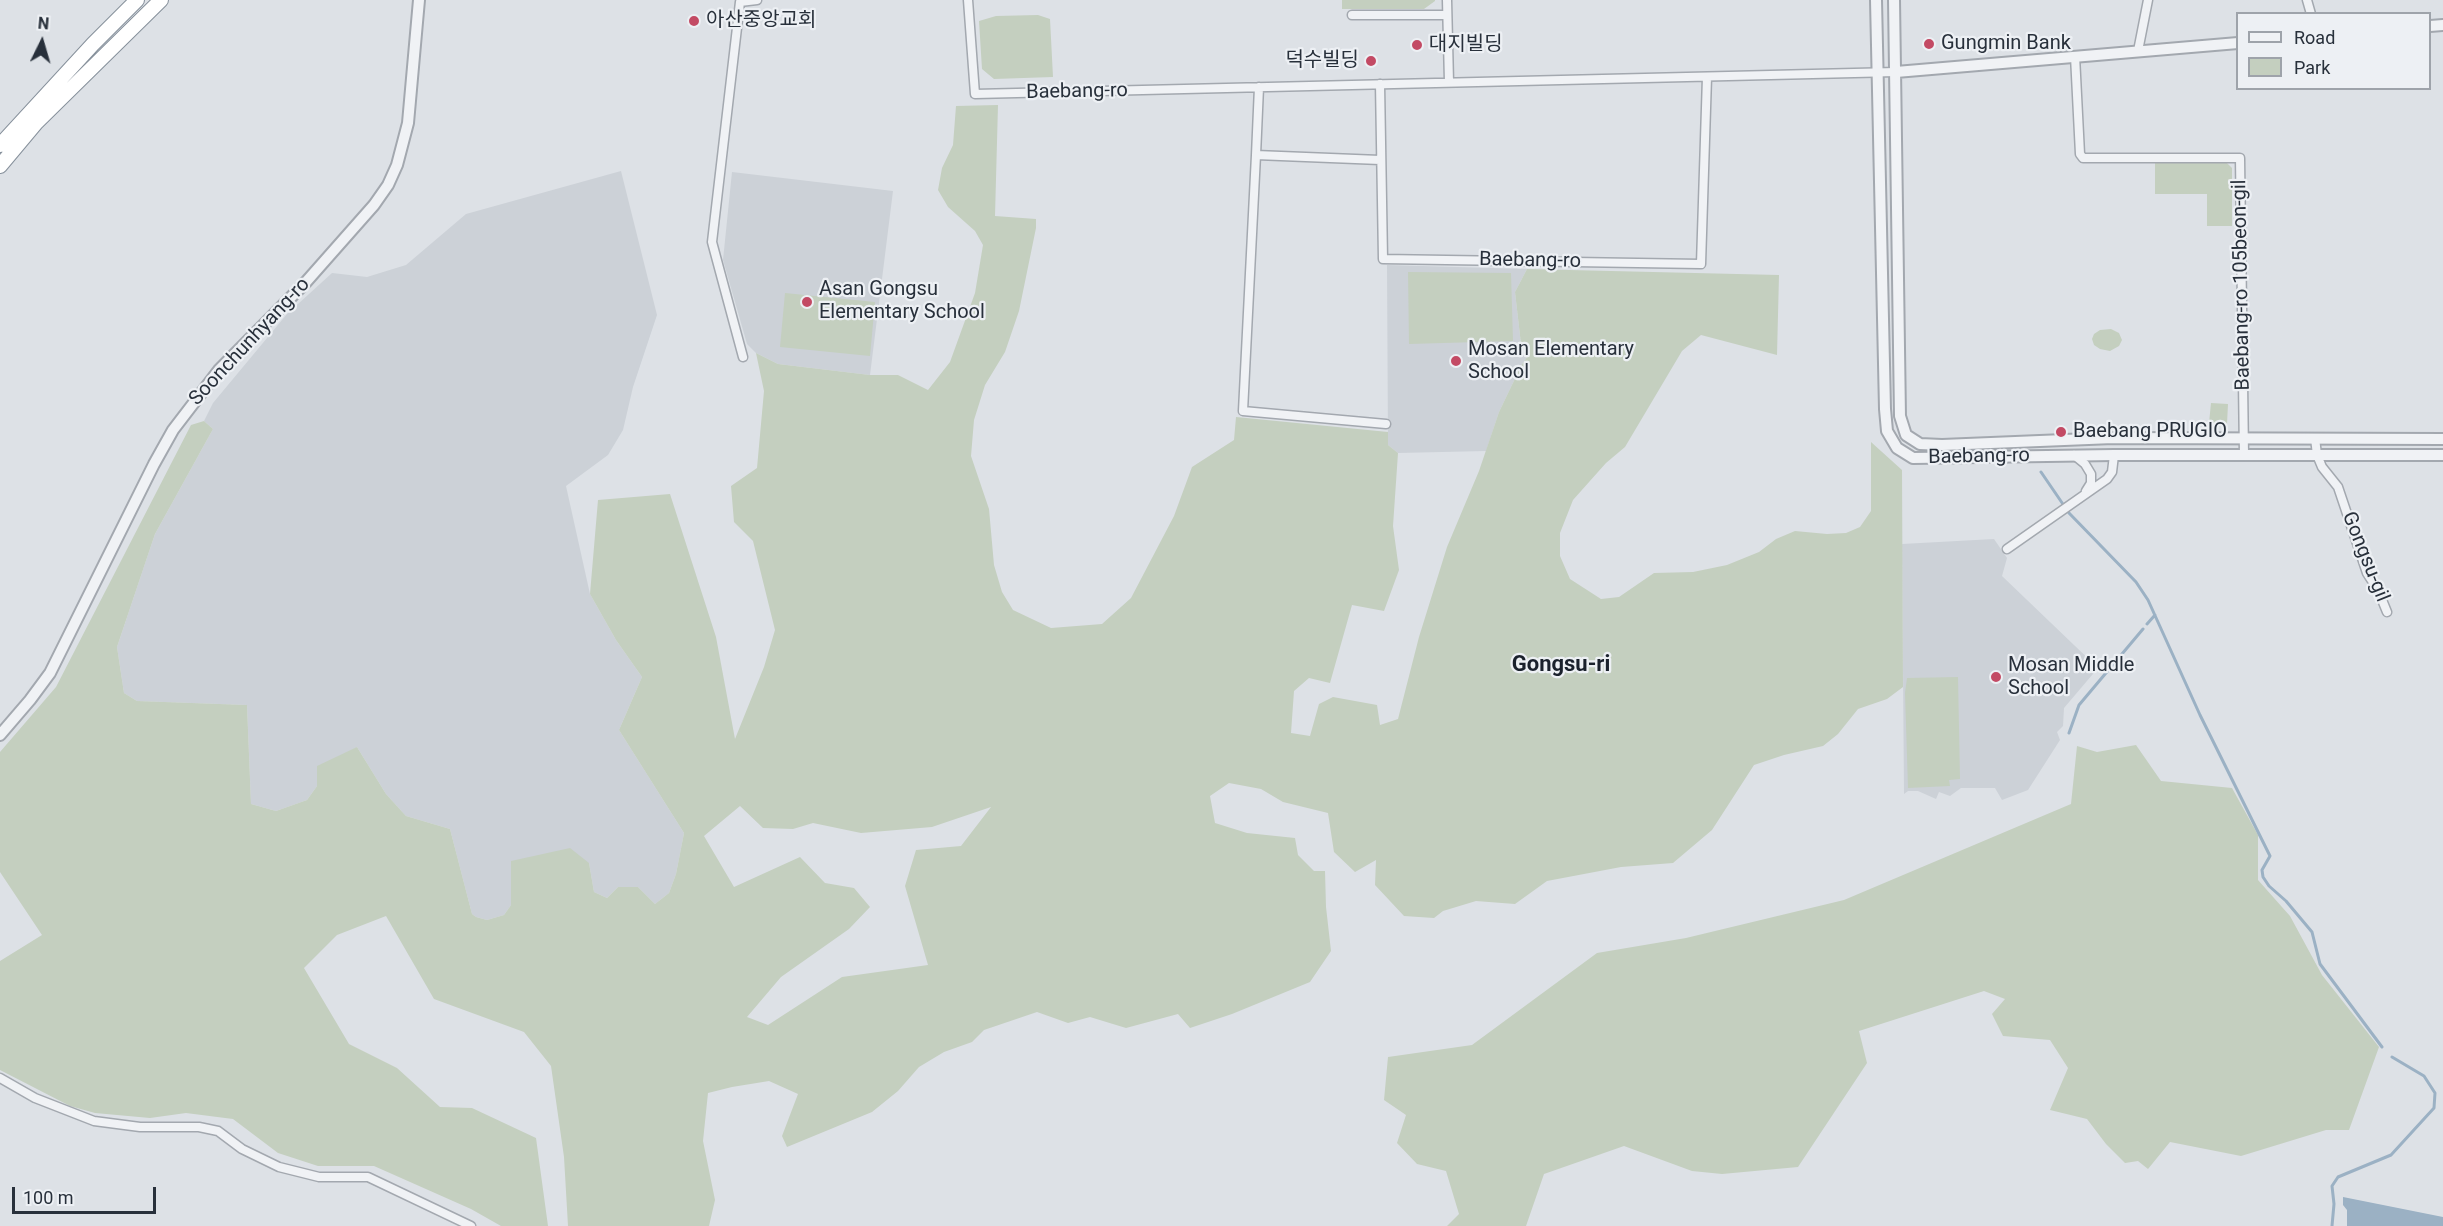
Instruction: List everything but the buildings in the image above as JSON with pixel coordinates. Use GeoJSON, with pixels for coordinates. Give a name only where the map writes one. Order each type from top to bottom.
{"type":"FeatureCollection","features":[{"type":"Feature","properties":{"kind":"highway"},"geometry":{"type":"LineString","coordinates":[[0,145],[137,0]]}},
{"type":"Feature","properties":{"kind":"highway"},"geometry":{"type":"LineString","coordinates":[[0,166],[36,123],[161,0]]}},
{"type":"Feature","properties":{"kind":"street","name":"Soonchunhyang-ro"},"geometry":{"type":"LineString","coordinates":[[0,735],[50,673],[173,430],[219,370],[306,282],[374,205],[388,184],[397,165],[408,123],[419,0]]}},
{"type":"Feature","properties":{"kind":"street"},"geometry":{"type":"LineString","coordinates":[[743,357],[712,242],[740,2],[757,0]]}},
{"type":"Feature","properties":{"kind":"street","name":"Baebang-ro"},"geometry":{"type":"LineString","coordinates":[[968,0],[975,94],[1896,72],[2236,43]]}},
{"type":"Feature","properties":{"kind":"street"},"geometry":{"type":"LineString","coordinates":[[1447,0],[1449,82]]}},
{"type":"Feature","properties":{"kind":"street","name":"Baebang-ro"},"geometry":{"type":"LineString","coordinates":[[1876,0],[1887,431],[1897,448],[1912,458],[2074,455],[2443,455]]}},
{"type":"Feature","properties":{"kind":"street","name":"Baebang-ro"},"geometry":{"type":"LineString","coordinates":[[1894,0],[1900,416],[1906,435],[1920,444],[1942,445],[2113,438],[2443,438]]}},
{"type":"Feature","properties":{"kind":"street"},"geometry":{"type":"LineString","coordinates":[[2138,51],[2148,0]]}},
{"type":"Feature","properties":{"kind":"street"},"geometry":{"type":"LineString","coordinates":[[1352,15],[1448,15]]}},
{"type":"Feature","properties":{"kind":"street","name":"Baebang-ro 105beon-gil"},"geometry":{"type":"LineString","coordinates":[[2075,56],[2080,154],[2083,158],[2240,158],[2244,455]]}},
{"type":"Feature","properties":{"kind":"street","name":"Baebang-ro"},"geometry":{"type":"LineString","coordinates":[[1380,84],[1383,259],[1701,264],[1707,77]]}},
{"type":"Feature","properties":{"kind":"street"},"geometry":{"type":"LineString","coordinates":[[1259,87],[1243,411],[1386,424]]}},
{"type":"Feature","properties":{"kind":"street"},"geometry":{"type":"LineString","coordinates":[[1256,155],[1380,160]]}},
{"type":"Feature","properties":{"kind":"street","name":"Gongsu-gil"},"geometry":{"type":"LineString","coordinates":[[2315,438],[2317,455],[2322,467],[2338,487],[2367,573],[2378,590],[2387,612]]}},
{"type":"Feature","properties":{"kind":"street"},"geometry":{"type":"LineString","coordinates":[[2074,455],[2085,464],[2091,474],[2091,483],[2085,493]]}},
{"type":"Feature","properties":{"kind":"street"},"geometry":{"type":"LineString","coordinates":[[2007,549],[2107,479],[2112,472],[2114,455]]}},
{"type":"Feature","properties":{"kind":"street"},"geometry":{"type":"LineString","coordinates":[[0,1078],[35,1098],[94,1121],[140,1126],[199,1127],[218,1131],[242,1149],[279,1167],[319,1177],[368,1177],[471,1226]]}},
{"type":"Feature","properties":{"kind":"shaded area"},"geometry":{"type":"Polygon","coordinates":[[[621,171],[657,315],[633,387],[623,430],[608,455],[566,486],[590,594],[616,640],[642,677],[619,730],[684,833],[676,874],[669,893],[655,904],[638,887],[618,887],[607,898],[594,892],[589,863],[511,861],[511,905],[504,915],[487,920],[472,914],[450,829],[406,816],[386,794],[357,747],[317,786],[307,800],[276,811],[251,804],[247,705],[137,701],[124,693],[117,647],[155,534],[213,429],[204,421],[213,403],[287,314],[332,273],[367,277],[406,265],[466,214],[621,171]]]}},
{"type":"Feature","properties":{"kind":"shaded area","name":"Asan Gongsu Elementary School"},"geometry":{"type":"Polygon","coordinates":[[[732,172],[893,191],[870,375],[778,364],[756,353],[747,344],[723,260],[732,172]]]}},
{"type":"Feature","properties":{"kind":"shaded area","name":"Mosan Elementary School"},"geometry":{"type":"Polygon","coordinates":[[[1387,265],[1527,269],[1515,292],[1521,344],[1527,357],[1499,412],[1486,451],[1398,453],[1388,445],[1387,265]]]}},
{"type":"Feature","properties":{"kind":"shaded area","name":"Mosan Middle School"},"geometry":{"type":"Polygon","coordinates":[[[1994,539],[2007,558],[2002,576],[2098,668],[2064,708],[2063,726],[2057,732],[2060,740],[2028,790],[2002,800],[1995,788],[1961,788],[1950,796],[1939,792],[1936,799],[1918,791],[1908,791],[1904,794],[1902,544],[1994,539]]]}},
{"type":"Feature","properties":{"kind":"green space"},"geometry":{"type":"Polygon","coordinates":[[[1342,0],[1435,1],[1424,9],[1342,9],[1342,0]]]}},
{"type":"Feature","properties":{"kind":"green space"},"geometry":{"type":"Polygon","coordinates":[[[1038,15],[1050,19],[1053,77],[994,79],[982,69],[979,21],[996,16],[1038,15]]]}},
{"type":"Feature","properties":{"kind":"green space"},"geometry":{"type":"Polygon","coordinates":[[[998,105],[995,216],[1036,219],[1019,311],[1005,352],[985,385],[974,420],[971,456],[989,509],[994,565],[1002,592],[1013,610],[1051,628],[1102,624],[1131,598],[1174,516],[1192,467],[1234,440],[1236,417],[1388,432],[1388,445],[1398,453],[1393,526],[1399,570],[1384,611],[1352,605],[1330,683],[1309,678],[1294,691],[1291,733],[1310,736],[1319,704],[1333,697],[1377,705],[1380,725],[1398,719],[1419,637],[1447,547],[1479,471],[1499,412],[1527,357],[1521,344],[1515,292],[1527,269],[1779,275],[1777,355],[1701,335],[1682,351],[1625,447],[1606,463],[1573,500],[1560,533],[1560,556],[1570,579],[1601,599],[1619,597],[1654,573],[1693,572],[1727,565],[1759,552],[1776,539],[1795,531],[1846,533],[1860,527],[1871,511],[1871,442],[1902,470],[1903,687],[1887,699],[1858,709],[1838,734],[1823,746],[1754,765],[1712,830],[1673,863],[1621,867],[1547,881],[1515,904],[1476,901],[1443,911],[1434,918],[1404,916],[1375,885],[1376,860],[1355,872],[1334,852],[1328,813],[1283,802],[1261,789],[1229,783],[1210,796],[1215,823],[1247,833],[1295,838],[1298,855],[1314,871],[1325,871],[1331,951],[1310,982],[1232,1014],[1190,1028],[1178,1014],[1126,1028],[1090,1017],[1068,1023],[1037,1012],[984,1030],[972,1042],[944,1052],[919,1067],[898,1091],[872,1112],[787,1147],[782,1136],[798,1094],[769,1081],[708,1093],[703,1141],[715,1200],[709,1226],[568,1226],[564,1157],[551,1066],[524,1032],[434,999],[386,916],[337,935],[304,968],[349,1044],[397,1068],[440,1107],[472,1108],[536,1138],[548,1226],[501,1226],[471,1209],[374,1166],[318,1166],[278,1153],[233,1119],[186,1113],[150,1118],[95,1113],[70,1106],[0,1070],[0,961],[42,935],[0,872],[0,752],[56,687],[191,425],[204,421],[213,429],[155,534],[117,647],[124,693],[137,701],[247,705],[251,804],[276,811],[307,800],[317,786],[317,766],[357,747],[386,794],[406,816],[450,829],[472,914],[476,917],[487,920],[504,915],[511,905],[511,861],[570,848],[589,863],[594,892],[607,898],[618,887],[638,887],[655,904],[669,893],[676,874],[684,833],[619,730],[642,677],[616,640],[590,594],[598,500],[670,494],[716,637],[735,739],[764,667],[775,630],[753,541],[734,522],[731,486],[757,468],[764,391],[756,353],[778,364],[870,375],[898,375],[928,390],[950,362],[975,293],[983,245],[975,231],[948,207],[938,190],[942,168],[953,145],[956,106],[998,105]],[[740,806],[704,836],[734,887],[800,857],[825,883],[854,888],[870,907],[849,929],[781,977],[747,1017],[768,1025],[842,977],[928,965],[905,886],[916,850],[961,846],[991,807],[932,827],[861,833],[813,823],[793,829],[763,828],[740,806]]]}},
{"type":"Feature","properties":{"kind":"green space"},"geometry":{"type":"Polygon","coordinates":[[[2155,162],[2226,162],[2232,168],[2232,226],[2207,226],[2207,194],[2155,194],[2155,162]]]}},
{"type":"Feature","properties":{"kind":"green space"},"geometry":{"type":"Polygon","coordinates":[[[1408,272],[1511,273],[1513,341],[1409,344],[1408,272]]]}},
{"type":"Feature","properties":{"kind":"green space"},"geometry":{"type":"Polygon","coordinates":[[[785,293],[875,302],[870,356],[780,347],[785,293]]]}},
{"type":"Feature","properties":{"kind":"green space"},"geometry":{"type":"Polygon","coordinates":[[[2111,329],[2119,333],[2122,340],[2119,346],[2110,351],[2094,345],[2092,339],[2094,334],[2100,330],[2111,329]]]}},
{"type":"Feature","properties":{"kind":"green space"},"geometry":{"type":"Polygon","coordinates":[[[2211,403],[2228,404],[2227,424],[2209,423],[2211,403]]]}},
{"type":"Feature","properties":{"kind":"green space"},"geometry":{"type":"Polygon","coordinates":[[[1958,677],[1960,779],[1949,780],[1950,786],[1908,788],[1905,693],[1907,678],[1958,677]]]}},
{"type":"Feature","properties":{"kind":"green space"},"geometry":{"type":"Polygon","coordinates":[[[2136,745],[2161,781],[2232,788],[2258,835],[2258,880],[2290,916],[2322,975],[2379,1047],[2349,1130],[2326,1130],[2241,1156],[2170,1142],[2148,1169],[2138,1161],[2125,1163],[2106,1144],[2087,1119],[2050,1110],[2068,1068],[2050,1040],[2003,1036],[1992,1014],[2005,999],[1984,991],[1859,1031],[1867,1063],[1798,1167],[1722,1174],[1692,1171],[1624,1146],[1544,1174],[1526,1226],[1447,1226],[1459,1214],[1446,1171],[1417,1164],[1397,1143],[1406,1115],[1384,1100],[1388,1057],[1472,1045],[1597,953],[1686,938],[1844,900],[2071,804],[2077,746],[2097,752],[2136,745]]]}},
{"type":"Feature","properties":{"kind":"water"},"geometry":{"type":"Polygon","coordinates":[[[2343,1197],[2443,1217],[2443,1226],[2347,1226],[2347,1210],[2343,1205],[2343,1197]]]}},
{"type":"Feature","properties":{"kind":"waterway"},"geometry":{"type":"LineString","coordinates":[[2041,472],[2069,513],[2136,582],[2148,600],[2200,715],[2270,856],[2262,870],[2263,877],[2312,932],[2320,964],[2382,1047]]}},
{"type":"Feature","properties":{"kind":"waterway"},"geometry":{"type":"LineString","coordinates":[[2147,624],[2155,615]]}},
{"type":"Feature","properties":{"kind":"waterway"},"geometry":{"type":"LineString","coordinates":[[2069,733],[2079,705],[2143,629]]}},
{"type":"Feature","properties":{"kind":"waterway"},"geometry":{"type":"LineString","coordinates":[[2332,1226],[2334,1204],[2332,1186],[2338,1177],[2391,1155],[2434,1108],[2435,1093],[2424,1076],[2392,1057]]}},
{"type":"Feature","properties":{"kind":"place","name":"아산중앙교회"},"geometry":{"type":"Point","coordinates":[694,21]}},
{"type":"Feature","properties":{"kind":"place","name":"Gungmin Bank"},"geometry":{"type":"Point","coordinates":[1929,44]}},
{"type":"Feature","properties":{"kind":"place","name":"대지빌딩"},"geometry":{"type":"Point","coordinates":[1417,45]}},
{"type":"Feature","properties":{"kind":"place","name":"덕수빌딩"},"geometry":{"type":"Point","coordinates":[1371,61]}},
{"type":"Feature","properties":{"kind":"place","name":"Asan Gongsu Elementary School"},"geometry":{"type":"Point","coordinates":[807,302]}},
{"type":"Feature","properties":{"kind":"place","name":"Mosan Elementary School"},"geometry":{"type":"Point","coordinates":[1456,361]}},
{"type":"Feature","properties":{"kind":"place","name":"Baebang PRUGIO"},"geometry":{"type":"Point","coordinates":[2061,432]}},
{"type":"Feature","properties":{"kind":"place","name":"Mosan Middle School"},"geometry":{"type":"Point","coordinates":[1996,677]}},
{"type":"Feature","properties":{"kind":"district","name":"Gongsu-ri"},"geometry":{"type":"Point","coordinates":[1561,665]}}]}
